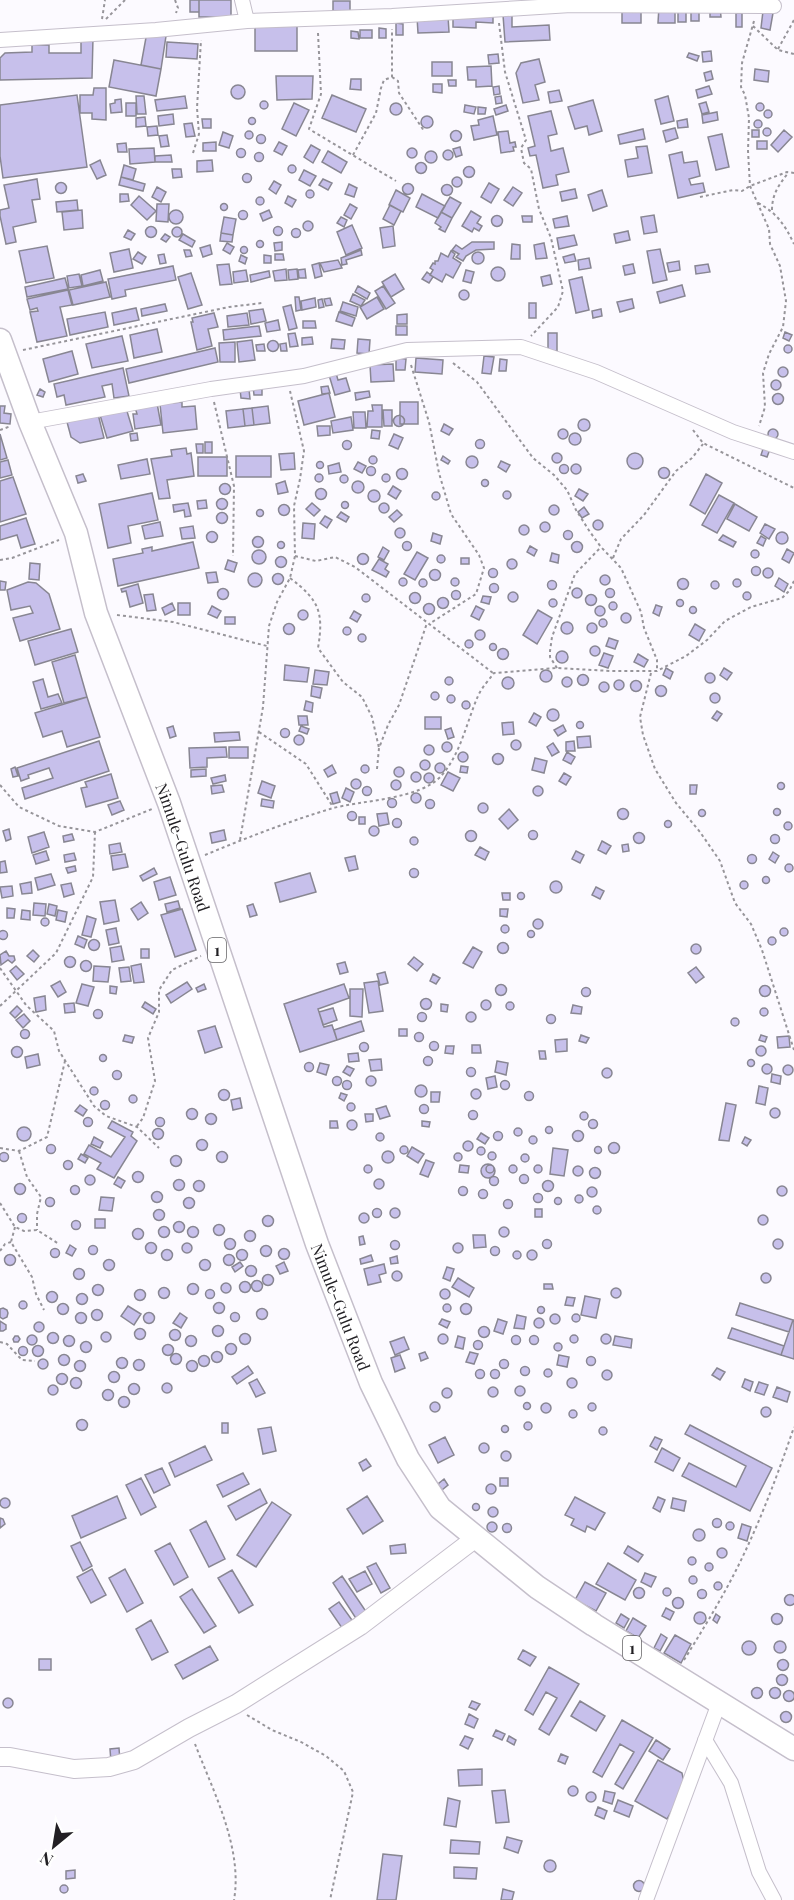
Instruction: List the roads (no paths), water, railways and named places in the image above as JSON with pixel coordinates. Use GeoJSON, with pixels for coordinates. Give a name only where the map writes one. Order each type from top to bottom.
{"type":"FeatureCollection","features":[{"type":"Feature","properties":{"kind":"main road","name":"Nimule-Gulu Road"},"geometry":{"type":"LineString","coordinates":[[2,346],[30,422],[76,533],[96,613],[169,803],[317,1244],[371,1383],[408,1459],[440,1508],[477,1537]]}},
{"type":"Feature","properties":{"kind":"main road","name":"1"},"geometry":{"type":"LineString","coordinates":[[477,1537],[537,1587],[794,1749]]}},
{"type":"Feature","properties":{"kind":"street"},"geometry":{"type":"LineString","coordinates":[[242,0],[247,21]]}},
{"type":"Feature","properties":{"kind":"street"},"geometry":{"type":"LineString","coordinates":[[0,40],[247,21],[392,16],[571,5],[774,6]]}},
{"type":"Feature","properties":{"kind":"street"},"geometry":{"type":"LineString","coordinates":[[30,422],[211,389],[288,379],[407,350],[521,346],[596,372],[733,432],[794,452]]}},
{"type":"Feature","properties":{"kind":"street"},"geometry":{"type":"LineString","coordinates":[[0,1757],[74,1769],[109,1767],[134,1760],[236,1704],[360,1626],[477,1537]]}},
{"type":"Feature","properties":{"kind":"street"},"geometry":{"type":"LineString","coordinates":[[646,1900],[719,1703]]}},
{"type":"Feature","properties":{"kind":"street"},"geometry":{"type":"LineString","coordinates":[[705,1740],[731,1783],[759,1872],[774,1900]]}}]}
